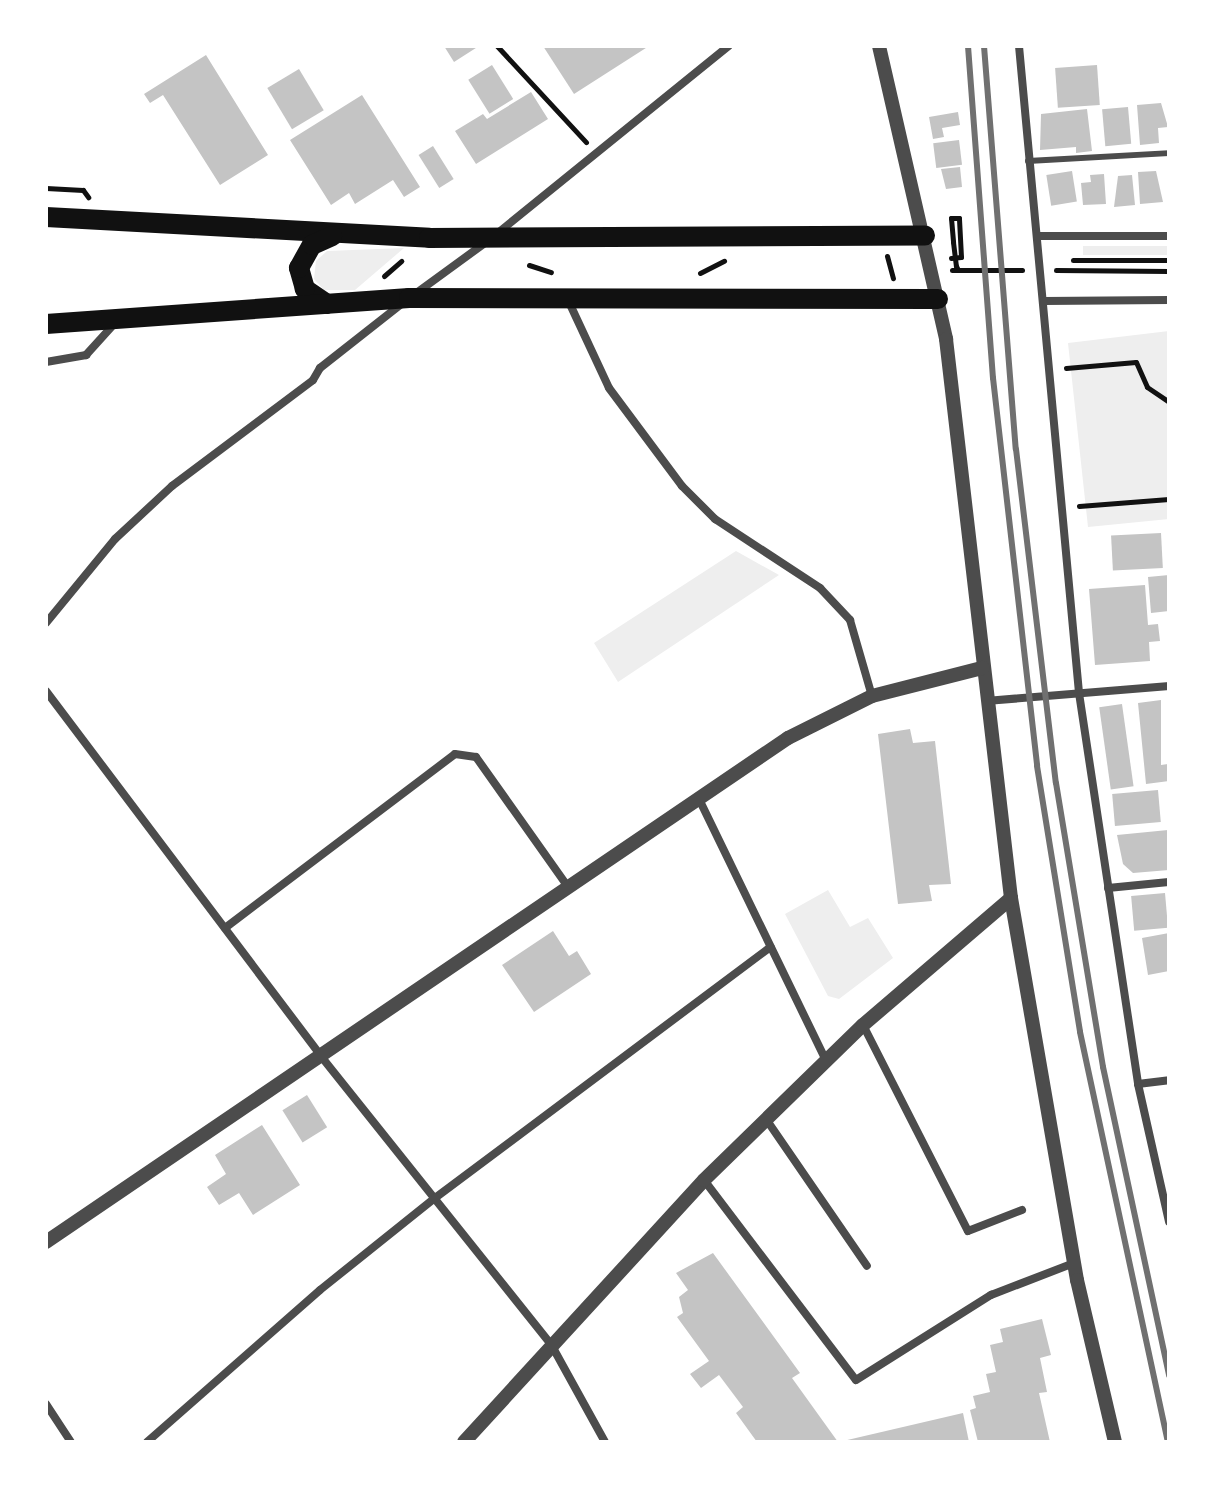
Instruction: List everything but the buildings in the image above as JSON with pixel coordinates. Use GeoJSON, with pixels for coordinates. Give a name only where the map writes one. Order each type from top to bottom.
{"type":"FeatureCollection","features":[{"type":"Feature","properties":{"kind":"main road"},"geometry":{"type":"LineString","coordinates":[[46,217],[338,234],[491,239],[925,235]]}},
{"type":"Feature","properties":{"kind":"main road"},"geometry":{"type":"LineString","coordinates":[[327,304],[305,289],[300,259],[312,245],[338,234]]}},
{"type":"Feature","properties":{"kind":"main road"},"geometry":{"type":"LineString","coordinates":[[46,324],[409,298],[938,299]]}},
{"type":"Feature","properties":{"kind":"street"},"geometry":{"type":"LineString","coordinates":[[46,623],[115,539],[172,486],[313,380],[320,368],[491,239],[729,46]]}},
{"type":"Feature","properties":{"kind":"street"},"geometry":{"type":"LineString","coordinates":[[879,46],[938,299],[1011,898],[1074,1263],[1115,1442]]}},
{"type":"Feature","properties":{"kind":"street"},"geometry":{"type":"LineString","coordinates":[[1019,46],[1079,693],[1138,1084],[1169,1222]]}},
{"type":"Feature","properties":{"kind":"street"},"geometry":{"type":"LineString","coordinates":[[1037,236],[1169,236]]}},
{"type":"Feature","properties":{"kind":"street"},"geometry":{"type":"LineString","coordinates":[[566,298],[609,388],[682,486],[715,519],[820,588],[850,620],[872,696]]}},
{"type":"Feature","properties":{"kind":"street"},"geometry":{"type":"LineString","coordinates":[[1044,301],[1169,300]]}},
{"type":"Feature","properties":{"kind":"street"},"geometry":{"type":"LineString","coordinates":[[46,362],[86,355],[118,320]]}},
{"type":"Feature","properties":{"kind":"street"},"geometry":{"type":"LineString","coordinates":[[46,1242],[808,726],[872,696],[982,668]]}},
{"type":"Feature","properties":{"kind":"street"},"geometry":{"type":"LineString","coordinates":[[986,701],[1169,686]]}},
{"type":"Feature","properties":{"kind":"street"},"geometry":{"type":"LineString","coordinates":[[46,691],[320,1055],[552,1346],[605,1442]]}},
{"type":"Feature","properties":{"kind":"street"},"geometry":{"type":"LineString","coordinates":[[225,928],[455,754],[476,757],[568,887]]}},
{"type":"Feature","properties":{"kind":"street"},"geometry":{"type":"LineString","coordinates":[[699,799],[826,1061]]}},
{"type":"Feature","properties":{"kind":"street"},"geometry":{"type":"LineString","coordinates":[[1108,888],[1169,882]]}},
{"type":"Feature","properties":{"kind":"street"},"geometry":{"type":"LineString","coordinates":[[464,1442],[704,1180],[863,1025],[1011,898]]}},
{"type":"Feature","properties":{"kind":"street"},"geometry":{"type":"LineString","coordinates":[[147,1442],[320,1290],[435,1198],[770,947]]}},
{"type":"Feature","properties":{"kind":"street"},"geometry":{"type":"LineString","coordinates":[[863,1025],[968,1231],[1022,1210]]}},
{"type":"Feature","properties":{"kind":"street"},"geometry":{"type":"LineString","coordinates":[[1138,1084],[1169,1080]]}},
{"type":"Feature","properties":{"kind":"street"},"geometry":{"type":"LineString","coordinates":[[766,1119],[867,1266]]}},
{"type":"Feature","properties":{"kind":"street"},"geometry":{"type":"LineString","coordinates":[[704,1180],[856,1380],[991,1295],[1074,1263]]}},
{"type":"Feature","properties":{"kind":"street"},"geometry":{"type":"LineString","coordinates":[[46,1404],[71,1442]]}},
{"type":"Feature","properties":{"kind":"lane"},"geometry":{"type":"LineString","coordinates":[[1028,161],[1169,153]]}},
{"type":"Feature","properties":{"kind":"path"},"geometry":{"type":"LineString","coordinates":[[497,46],[595,154]]}},
{"type":"Feature","properties":{"kind":"path"},"geometry":{"type":"LineString","coordinates":[[951,258],[961,257],[959,218],[951,218],[958,270]]}},
{"type":"Feature","properties":{"kind":"path"},"geometry":{"type":"LineString","coordinates":[[381,278],[412,251]]}},
{"type":"Feature","properties":{"kind":"path"},"geometry":{"type":"LineString","coordinates":[[876,251],[889,253],[895,286]]}},
{"type":"Feature","properties":{"kind":"path"},"geometry":{"type":"LineString","coordinates":[[1073,251],[1073,281]]}},
{"type":"Feature","properties":{"kind":"path"},"geometry":{"type":"LineString","coordinates":[[688,275],[731,258]]}},
{"type":"Feature","properties":{"kind":"path"},"geometry":{"type":"LineString","coordinates":[[1073,260],[1169,260]]}},
{"type":"Feature","properties":{"kind":"path"},"geometry":{"type":"LineString","coordinates":[[529,265],[562,275]]}},
{"type":"Feature","properties":{"kind":"path"},"geometry":{"type":"LineString","coordinates":[[946,270],[1037,270]]}},
{"type":"Feature","properties":{"kind":"path"},"geometry":{"type":"LineString","coordinates":[[1053,270],[1169,271]]}},
{"type":"Feature","properties":{"kind":"path"},"geometry":{"type":"LineString","coordinates":[[1142,271],[1142,280]]}},
{"type":"Feature","properties":{"kind":"path"},"geometry":{"type":"LineString","coordinates":[[1065,368],[1136,362],[1147,387],[1169,402]]}},
{"type":"Feature","properties":{"kind":"path"},"geometry":{"type":"LineString","coordinates":[[1079,506],[1169,499]]}},
{"type":"Feature","properties":{"kind":"shaded area"},"geometry":{"type":"Polygon","coordinates":[[[1083,246],[1169,246],[1169,255],[1083,255],[1083,246]]]}},
{"type":"Feature","properties":{"kind":"shaded area"},"geometry":{"type":"Polygon","coordinates":[[[404,248],[355,290],[324,290],[314,279],[316,261],[327,251],[404,248]]]}},
{"type":"Feature","properties":{"kind":"shaded area"},"geometry":{"type":"Polygon","coordinates":[[[1169,331],[1169,519],[1088,527],[1068,343],[1169,331]]]}},
{"type":"Feature","properties":{"kind":"shaded area"},"geometry":{"type":"Polygon","coordinates":[[[736,551],[779,575],[618,682],[594,643],[736,551]]]}},
{"type":"Feature","properties":{"kind":"shaded area"},"geometry":{"type":"Polygon","coordinates":[[[828,890],[850,927],[868,918],[893,958],[839,999],[828,996],[785,914],[828,890]]]}},
{"type":"Feature","properties":{"kind":"railway"},"geometry":{"type":"LineString","coordinates":[[968,46],[993,378],[1037,766],[1080,1032],[1168,1442]]}},
{"type":"Feature","properties":{"kind":"railway"},"geometry":{"type":"LineString","coordinates":[[984,46],[1016,449],[1056,783],[1103,1067],[1169,1376]]}}]}
